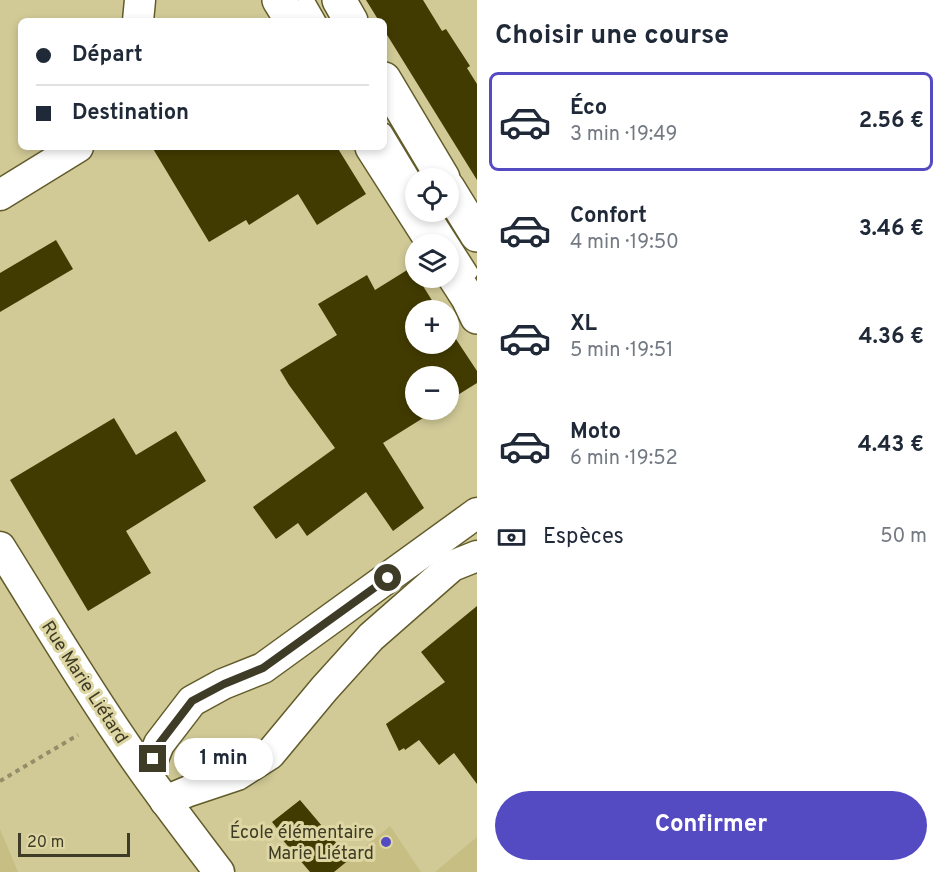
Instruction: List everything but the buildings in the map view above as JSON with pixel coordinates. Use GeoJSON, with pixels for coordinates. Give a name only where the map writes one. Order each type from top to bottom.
{"type":"FeatureCollection","features":[{"type":"Feature","properties":{"kind":"main road"},"geometry":{"type":"LineString","coordinates":[[279,0],[290,18]]}},
{"type":"Feature","properties":{"kind":"main road"},"geometry":{"type":"LineString","coordinates":[[339,0],[349,18]]}},
{"type":"Feature","properties":{"kind":"main road"},"geometry":{"type":"LineString","coordinates":[[387,84],[437,168]]}},
{"type":"Feature","properties":{"kind":"main road"},"geometry":{"type":"LineString","coordinates":[[374,150],[428,234]]}},
{"type":"Feature","properties":{"kind":"main road"},"geometry":{"type":"LineString","coordinates":[[459,206],[477,235]]}},
{"type":"Feature","properties":{"kind":"main road"},"geometry":{"type":"LineString","coordinates":[[459,284],[477,317]]}},
{"type":"Feature","properties":{"kind":"street"},"geometry":{"type":"LineString","coordinates":[[138,18],[140,0]]}},
{"type":"Feature","properties":{"kind":"street"},"geometry":{"type":"LineString","coordinates":[[0,195],[73,150]]}},
{"type":"Feature","properties":{"kind":"street"},"geometry":{"type":"LineString","coordinates":[[147,774],[159,744],[192,701],[224,684],[263,668],[477,513]]}},
{"type":"Feature","properties":{"kind":"street","name":"Rue Marie Liétard"},"geometry":{"type":"LineString","coordinates":[[0,547],[128,749],[219,872]]}},
{"type":"Feature","properties":{"kind":"street"},"geometry":{"type":"LineString","coordinates":[[165,801],[237,775],[270,754],[371,637],[452,566],[477,556]]}},
{"type":"Feature","properties":{"kind":"lane"},"geometry":{"type":"LineString","coordinates":[[306,0],[316,18]]}},
{"type":"Feature","properties":{"kind":"lane"},"geometry":{"type":"LineString","coordinates":[[387,136],[406,168]]}},
{"type":"Feature","properties":{"kind":"lane"},"geometry":{"type":"LineString","coordinates":[[438,222],[477,283]]}},
{"type":"Feature","properties":{"kind":"path"},"geometry":{"type":"LineString","coordinates":[[0,781],[44,756]]}},
{"type":"Feature","properties":{"kind":"shaded area","name":"École élémentaire Marie Liétard"},"geometry":{"type":"Polygon","coordinates":[[[390,826],[421,872],[334,872],[390,826]]]}},
{"type":"Feature","properties":{"kind":"shaded area"},"geometry":{"type":"Polygon","coordinates":[[[0,829],[18,872],[0,872],[0,829]]]}},
{"type":"Feature","properties":{"kind":"shaded area"},"geometry":{"type":"Polygon","coordinates":[[[477,837],[477,872],[435,872],[477,837]]]}},
{"type":"Feature","properties":{"kind":"place","name":"École élémentaire Marie Liétard"},"geometry":{"type":"Point","coordinates":[386,842]}},
{"type":"Feature","properties":{"kind":"route"},"geometry":{"type":"LineString","coordinates":[[153,759],[159,744],[192,701],[224,684],[263,668],[388,578]]}}]}
